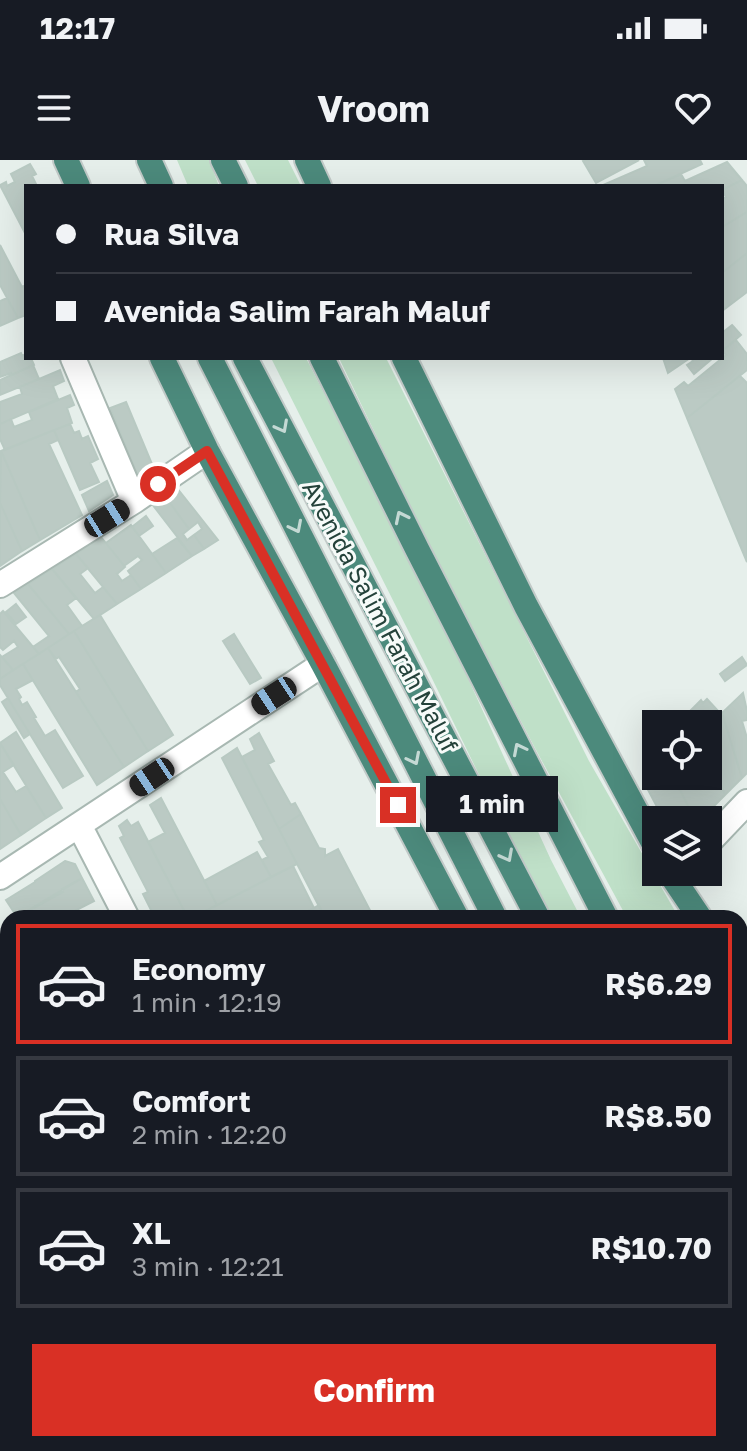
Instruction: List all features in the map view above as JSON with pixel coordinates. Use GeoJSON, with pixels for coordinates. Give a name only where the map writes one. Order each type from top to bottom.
{"type":"FeatureCollection","features":[{"type":"Feature","properties":{"kind":"highway"},"geometry":{"type":"LineString","coordinates":[[66,160],[77,184]]}},
{"type":"Feature","properties":{"kind":"highway"},"geometry":{"type":"LineString","coordinates":[[149,160],[160,184]]}},
{"type":"Feature","properties":{"kind":"highway"},"geometry":{"type":"LineString","coordinates":[[223,160],[235,184]]}},
{"type":"Feature","properties":{"kind":"highway"},"geometry":{"type":"LineString","coordinates":[[307,160],[318,184]]}},
{"type":"Feature","properties":{"kind":"highway"},"geometry":{"type":"LineString","coordinates":[[163,360],[207,451],[453,910]]}},
{"type":"Feature","properties":{"kind":"highway"},"geometry":{"type":"LineString","coordinates":[[211,360],[491,910]]}},
{"type":"Feature","properties":{"kind":"highway","name":"Avenida Salim Farah Maluf"},"geometry":{"type":"LineString","coordinates":[[246,360],[534,910]]}},
{"type":"Feature","properties":{"kind":"highway"},"geometry":{"type":"LineString","coordinates":[[323,360],[602,910]]}},
{"type":"Feature","properties":{"kind":"highway"},"geometry":{"type":"LineString","coordinates":[[405,360],[526,606],[642,822]]}},
{"type":"Feature","properties":{"kind":"highway"},"geometry":{"type":"LineString","coordinates":[[681,886],[695,910]]}},
{"type":"Feature","properties":{"kind":"street"},"geometry":{"type":"LineString","coordinates":[[74,360],[134,501]]}},
{"type":"Feature","properties":{"kind":"street"},"geometry":{"type":"LineString","coordinates":[[0,585],[207,451]]}},
{"type":"Feature","properties":{"kind":"street"},"geometry":{"type":"LineString","coordinates":[[0,877],[323,664]]}},
{"type":"Feature","properties":{"kind":"street"},"geometry":{"type":"LineString","coordinates":[[722,828],[747,802]]}},
{"type":"Feature","properties":{"kind":"street"},"geometry":{"type":"LineString","coordinates":[[79,825],[123,910]]}},
{"type":"Feature","properties":{"kind":"green space"},"geometry":{"type":"Polygon","coordinates":[[[177,160],[209,160],[218,184],[187,184],[177,160]]]}},
{"type":"Feature","properties":{"kind":"green space"},"geometry":{"type":"Polygon","coordinates":[[[245,160],[288,160],[300,184],[257,184],[245,160]]]}},
{"type":"Feature","properties":{"kind":"green space"},"geometry":{"type":"Polygon","coordinates":[[[272,360],[307,360],[444,626],[577,910],[545,910],[272,360]]]}},
{"type":"Feature","properties":{"kind":"green space"},"geometry":{"type":"Polygon","coordinates":[[[340,360],[387,360],[589,761],[642,853],[642,886],[661,886],[674,910],[623,910],[423,533],[340,360]]]}},
{"type":"Feature","properties":{"kind":"building"},"geometry":{"type":"Polygon","coordinates":[[[585,160],[639,160],[596,183],[585,160]]]}},
{"type":"Feature","properties":{"kind":"building"},"geometry":{"type":"Polygon","coordinates":[[[644,160],[700,160],[702,164],[658,184],[606,184],[647,166],[644,160]]]}},
{"type":"Feature","properties":{"kind":"building"},"geometry":{"type":"Polygon","coordinates":[[[727,162],[742,180],[724,189],[724,184],[658,184],[681,174],[685,181],[727,162]]]}},
{"type":"Feature","properties":{"kind":"building"},"geometry":{"type":"Polygon","coordinates":[[[30,164],[36,174],[32,176],[36,184],[24,184],[24,231],[0,185],[15,182],[11,174],[30,164]]]}},
{"type":"Feature","properties":{"kind":"building"},"geometry":{"type":"Polygon","coordinates":[[[742,180],[747,186],[747,212],[724,226],[726,197],[724,189],[742,180]]]}},
{"type":"Feature","properties":{"kind":"building"},"geometry":{"type":"Polygon","coordinates":[[[747,212],[747,253],[724,271],[724,226],[747,212]]]}},
{"type":"Feature","properties":{"kind":"building"},"geometry":{"type":"Polygon","coordinates":[[[0,245],[24,286],[24,316],[18,318],[0,285],[0,245]]]}},
{"type":"Feature","properties":{"kind":"building"},"geometry":{"type":"Polygon","coordinates":[[[747,253],[747,292],[724,309],[724,271],[747,253]]]}},
{"type":"Feature","properties":{"kind":"building"},"geometry":{"type":"Polygon","coordinates":[[[7,298],[18,318],[0,326],[0,301],[7,298]]]}},
{"type":"Feature","properties":{"kind":"building"},"geometry":{"type":"Polygon","coordinates":[[[732,325],[741,335],[724,349],[724,331],[732,325]]]}},
{"type":"Feature","properties":{"kind":"building"},"geometry":{"type":"Polygon","coordinates":[[[736,340],[747,354],[747,370],[687,418],[675,389],[684,382],[688,386],[720,360],[724,360],[724,349],[736,340]]]}},
{"type":"Feature","properties":{"kind":"building"},"geometry":{"type":"Polygon","coordinates":[[[21,353],[24,360],[32,360],[34,365],[0,377],[0,362],[21,353]]]}},
{"type":"Feature","properties":{"kind":"building"},"geometry":{"type":"Polygon","coordinates":[[[664,360],[687,360],[668,373],[664,360]]]}},
{"type":"Feature","properties":{"kind":"building"},"geometry":{"type":"Polygon","coordinates":[[[711,360],[694,374],[687,365],[693,361],[711,360]]]}},
{"type":"Feature","properties":{"kind":"building"},"geometry":{"type":"Polygon","coordinates":[[[33,365],[39,379],[0,395],[0,380],[33,365]]]}},
{"type":"Feature","properties":{"kind":"building"},"geometry":{"type":"Polygon","coordinates":[[[60,370],[64,381],[53,386],[58,399],[0,424],[0,402],[22,394],[20,387],[60,370]]]}},
{"type":"Feature","properties":{"kind":"building"},"geometry":{"type":"Polygon","coordinates":[[[740,376],[747,383],[747,562],[687,418],[740,376]]]}},
{"type":"Feature","properties":{"kind":"building"},"geometry":{"type":"Polygon","coordinates":[[[70,395],[74,405],[67,408],[72,423],[5,450],[0,439],[0,424],[11,419],[14,427],[32,420],[29,412],[70,395]]]}},
{"type":"Feature","properties":{"kind":"building"},"geometry":{"type":"Polygon","coordinates":[[[126,402],[154,469],[139,479],[110,408],[126,402]]]}},
{"type":"Feature","properties":{"kind":"building"},"geometry":{"type":"Polygon","coordinates":[[[70,424],[74,433],[79,431],[82,439],[88,436],[98,459],[90,463],[99,482],[80,490],[54,430],[70,424]]]}},
{"type":"Feature","properties":{"kind":"building"},"geometry":{"type":"Polygon","coordinates":[[[54,430],[58,440],[49,444],[82,515],[40,540],[1,451],[54,430]]]}},
{"type":"Feature","properties":{"kind":"building"},"geometry":{"type":"Polygon","coordinates":[[[1,451],[40,540],[22,551],[0,503],[1,451]]]}},
{"type":"Feature","properties":{"kind":"building"},"geometry":{"type":"Polygon","coordinates":[[[107,481],[113,495],[89,511],[82,495],[107,481]]]}},
{"type":"Feature","properties":{"kind":"building"},"geometry":{"type":"Polygon","coordinates":[[[177,488],[218,540],[204,549],[194,535],[202,529],[198,522],[189,529],[165,496],[177,488]]]}},
{"type":"Feature","properties":{"kind":"building"},"geometry":{"type":"Polygon","coordinates":[[[165,496],[189,529],[183,534],[187,540],[194,535],[204,549],[192,556],[152,504],[165,496]]]}},
{"type":"Feature","properties":{"kind":"building"},"geometry":{"type":"Polygon","coordinates":[[[0,503],[22,551],[0,566],[0,503]]]}},
{"type":"Feature","properties":{"kind":"building"},"geometry":{"type":"Polygon","coordinates":[[[146,516],[153,526],[139,536],[132,527],[146,516]]]}},
{"type":"Feature","properties":{"kind":"building"},"geometry":{"type":"Polygon","coordinates":[[[131,525],[166,573],[141,589],[128,571],[142,560],[138,556],[124,566],[106,543],[131,525]]]}},
{"type":"Feature","properties":{"kind":"building"},"geometry":{"type":"Polygon","coordinates":[[[101,537],[125,567],[117,574],[122,581],[131,575],[141,589],[117,604],[76,554],[101,537]]]}},
{"type":"Feature","properties":{"kind":"building"},"geometry":{"type":"Polygon","coordinates":[[[177,538],[192,556],[166,573],[152,554],[177,538]]]}},
{"type":"Feature","properties":{"kind":"building"},"geometry":{"type":"Polygon","coordinates":[[[76,554],[88,568],[80,574],[95,593],[103,587],[117,604],[94,619],[52,569],[76,554]]]}},
{"type":"Feature","properties":{"kind":"building"},"geometry":{"type":"Polygon","coordinates":[[[52,569],[76,598],[67,605],[82,626],[69,634],[28,584],[52,569]]]}},
{"type":"Feature","properties":{"kind":"building"},"geometry":{"type":"Polygon","coordinates":[[[28,584],[69,634],[39,654],[33,647],[49,636],[14,593],[28,584]]]}},
{"type":"Feature","properties":{"kind":"building"},"geometry":{"type":"Polygon","coordinates":[[[16,604],[26,617],[16,624],[6,612],[16,604]]]}},
{"type":"Feature","properties":{"kind":"building"},"geometry":{"type":"Polygon","coordinates":[[[3,611],[39,654],[13,670],[2,657],[18,647],[14,641],[3,650],[0,647],[0,614],[3,611]]]}},
{"type":"Feature","properties":{"kind":"building"},"geometry":{"type":"Polygon","coordinates":[[[100,615],[173,735],[148,751],[74,631],[100,615]]]}},
{"type":"Feature","properties":{"kind":"building"},"geometry":{"type":"Polygon","coordinates":[[[74,631],[148,751],[124,767],[76,692],[80,689],[59,657],[56,659],[48,648],[74,631]]]}},
{"type":"Feature","properties":{"kind":"building"},"geometry":{"type":"Polygon","coordinates":[[[234,634],[261,678],[250,684],[223,641],[234,634]]]}},
{"type":"Feature","properties":{"kind":"building"},"geometry":{"type":"Polygon","coordinates":[[[48,648],[124,767],[97,785],[23,664],[48,648]]]}},
{"type":"Feature","properties":{"kind":"building"},"geometry":{"type":"Polygon","coordinates":[[[0,655],[13,670],[0,679],[0,655]]]}},
{"type":"Feature","properties":{"kind":"building"},"geometry":{"type":"Polygon","coordinates":[[[742,657],[747,665],[725,681],[720,674],[742,657]]]}},
{"type":"Feature","properties":{"kind":"building"},"geometry":{"type":"Polygon","coordinates":[[[23,664],[33,680],[16,689],[22,705],[27,702],[45,736],[55,730],[83,776],[63,788],[0,685],[0,679],[23,664]]]}},
{"type":"Feature","properties":{"kind":"building"},"geometry":{"type":"Polygon","coordinates":[[[743,693],[747,711],[747,720],[742,721],[747,738],[747,773],[742,778],[722,713],[743,693]]]}},
{"type":"Feature","properties":{"kind":"building"},"geometry":{"type":"Polygon","coordinates":[[[8,698],[30,734],[24,738],[2,702],[8,698]]]}},
{"type":"Feature","properties":{"kind":"building"},"geometry":{"type":"Polygon","coordinates":[[[707,699],[717,710],[691,710],[701,700],[703,703],[707,699]]]}},
{"type":"Feature","properties":{"kind":"building"},"geometry":{"type":"Polygon","coordinates":[[[722,713],[742,778],[725,795],[722,787],[722,713]]]}},
{"type":"Feature","properties":{"kind":"building"},"geometry":{"type":"Polygon","coordinates":[[[16,732],[62,808],[46,818],[0,743],[16,732]]]}},
{"type":"Feature","properties":{"kind":"building"},"geometry":{"type":"Polygon","coordinates":[[[259,733],[274,761],[268,764],[291,805],[295,803],[301,814],[279,829],[242,757],[255,750],[250,739],[259,733]]]}},
{"type":"Feature","properties":{"kind":"building"},"geometry":{"type":"Polygon","coordinates":[[[0,743],[14,765],[3,772],[16,792],[26,786],[46,818],[21,835],[0,799],[0,743]]]}},
{"type":"Feature","properties":{"kind":"building"},"geometry":{"type":"Polygon","coordinates":[[[237,748],[297,864],[271,877],[262,860],[268,857],[259,842],[264,840],[222,758],[237,748]]]}},
{"type":"Feature","properties":{"kind":"building"},"geometry":{"type":"Polygon","coordinates":[[[722,788],[725,795],[714,806],[688,806],[680,790],[722,790],[722,788]]]}},
{"type":"Feature","properties":{"kind":"building"},"geometry":{"type":"Polygon","coordinates":[[[648,790],[680,790],[688,806],[657,806],[648,790]]]}},
{"type":"Feature","properties":{"kind":"building"},"geometry":{"type":"Polygon","coordinates":[[[161,798],[217,905],[207,910],[184,910],[148,842],[165,833],[150,805],[161,798]]]}},
{"type":"Feature","properties":{"kind":"building"},"geometry":{"type":"Polygon","coordinates":[[[0,799],[21,835],[0,849],[0,799]]]}},
{"type":"Feature","properties":{"kind":"building"},"geometry":{"type":"Polygon","coordinates":[[[301,814],[319,848],[325,849],[325,856],[338,849],[370,910],[321,910],[279,829],[301,814]]]}},
{"type":"Feature","properties":{"kind":"building"},"geometry":{"type":"Polygon","coordinates":[[[127,820],[131,826],[138,822],[184,910],[151,910],[143,894],[148,892],[120,838],[124,836],[119,826],[127,820]]]}},
{"type":"Feature","properties":{"kind":"building"},"geometry":{"type":"Polygon","coordinates":[[[257,852],[271,877],[217,905],[204,881],[257,852]]]}},
{"type":"Feature","properties":{"kind":"building"},"geometry":{"type":"Polygon","coordinates":[[[65,861],[75,864],[82,878],[29,910],[12,910],[6,900],[65,861]]]}},
{"type":"Feature","properties":{"kind":"building"},"geometry":{"type":"Polygon","coordinates":[[[293,866],[314,908],[310,910],[208,910],[293,866]]]}},
{"type":"Feature","properties":{"kind":"building"},"geometry":{"type":"Polygon","coordinates":[[[82,878],[94,901],[77,910],[30,910],[63,892],[62,889],[82,878]]]}},
{"type":"Feature","properties":{"kind":"route"},"geometry":{"type":"LineString","coordinates":[[158,484],[207,451],[398,805]]}}]}
